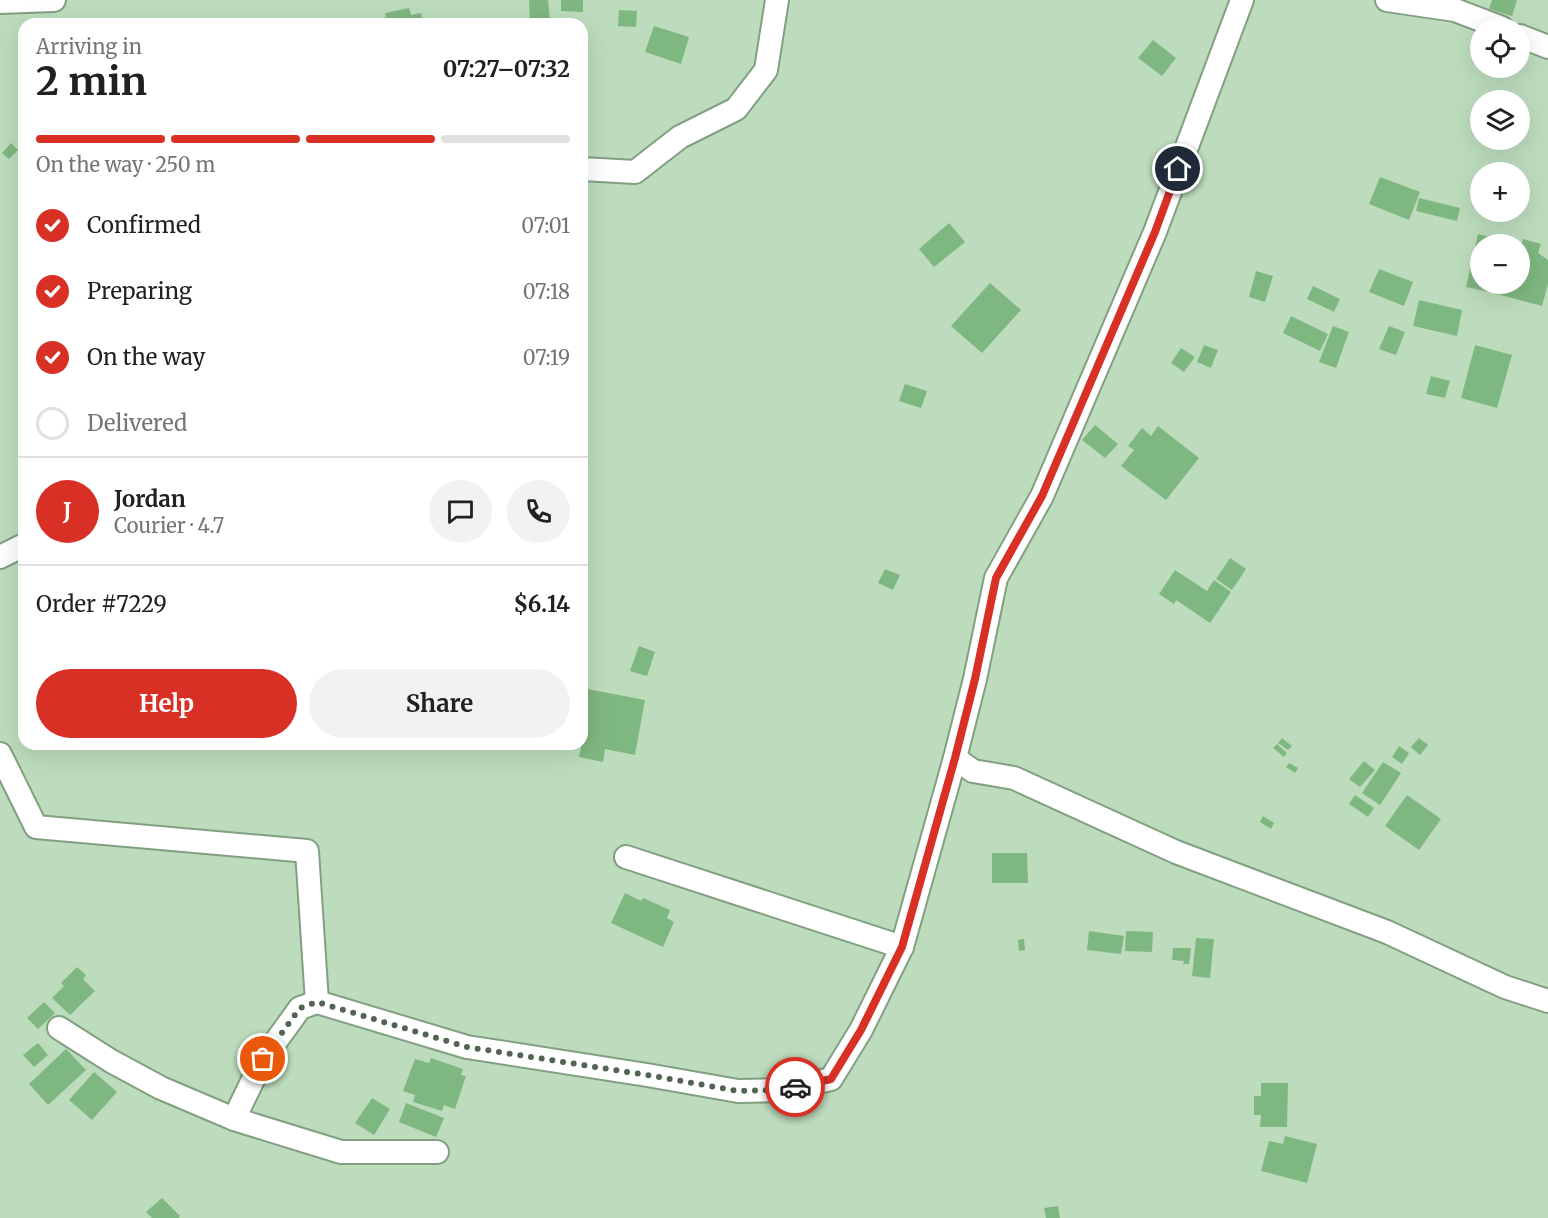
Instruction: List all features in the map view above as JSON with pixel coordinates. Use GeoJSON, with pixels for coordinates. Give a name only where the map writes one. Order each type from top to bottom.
{"type":"FeatureCollection","features":[{"type":"Feature","properties":{"kind":"street"},"geometry":{"type":"LineString","coordinates":[[0,2],[54,0]]}},
{"type":"Feature","properties":{"kind":"street"},"geometry":{"type":"LineString","coordinates":[[588,169],[634,172],[680,137],[736,109],[766,70],[777,0]]}},
{"type":"Feature","properties":{"kind":"street"},"geometry":{"type":"LineString","coordinates":[[234,1119],[263,1059],[300,1008],[317,1002],[467,1047],[738,1091],[782,1090],[831,1079],[861,1030],[902,947],[955,758],[975,679],[996,578],[1042,496],[1155,232],[1242,0]]}},
{"type":"Feature","properties":{"kind":"street"},"geometry":{"type":"LineString","coordinates":[[1387,0],[1455,10],[1476,18]]}},
{"type":"Feature","properties":{"kind":"street"},"geometry":{"type":"LineString","coordinates":[[1530,40],[1548,47]]}},
{"type":"Feature","properties":{"kind":"street"},"geometry":{"type":"LineString","coordinates":[[0,557],[18,548]]}},
{"type":"Feature","properties":{"kind":"street"},"geometry":{"type":"LineString","coordinates":[[0,754],[36,826],[307,851],[317,1002]]}},
{"type":"Feature","properties":{"kind":"street"},"geometry":{"type":"LineString","coordinates":[[955,758],[973,771],[1014,778],[1176,852],[1387,932],[1505,987],[1548,1001]]}},
{"type":"Feature","properties":{"kind":"street"},"geometry":{"type":"LineString","coordinates":[[627,857],[902,947]]}},
{"type":"Feature","properties":{"kind":"street"},"geometry":{"type":"LineString","coordinates":[[59,1028],[111,1061],[161,1088],[234,1119],[340,1152],[437,1152]]}},
{"type":"Feature","properties":{"kind":"building"},"geometry":{"type":"Polygon","coordinates":[[[529,0],[548,0],[550,18],[530,18],[529,0]]]}},
{"type":"Feature","properties":{"kind":"building"},"geometry":{"type":"Polygon","coordinates":[[[561,0],[583,0],[583,12],[561,11],[561,0]]]}},
{"type":"Feature","properties":{"kind":"building"},"geometry":{"type":"Polygon","coordinates":[[[1492,0],[1517,0],[1512,16],[1489,9],[1492,0]]]}},
{"type":"Feature","properties":{"kind":"building"},"geometry":{"type":"Polygon","coordinates":[[[409,8],[411,15],[421,13],[422,18],[382,18],[386,17],[385,13],[409,8]]]}},
{"type":"Feature","properties":{"kind":"building"},"geometry":{"type":"Polygon","coordinates":[[[619,10],[637,11],[636,27],[618,26],[619,10]]]}},
{"type":"Feature","properties":{"kind":"building"},"geometry":{"type":"Polygon","coordinates":[[[654,26],[689,37],[681,64],[645,52],[654,26]]]}},
{"type":"Feature","properties":{"kind":"building"},"geometry":{"type":"Polygon","coordinates":[[[1153,40],[1176,58],[1162,76],[1138,58],[1153,40]]]}},
{"type":"Feature","properties":{"kind":"building"},"geometry":{"type":"Polygon","coordinates":[[[11,143],[18,150],[9,159],[2,153],[11,143]]]}},
{"type":"Feature","properties":{"kind":"building"},"geometry":{"type":"Polygon","coordinates":[[[1380,177],[1420,192],[1409,220],[1369,204],[1380,177]]]}},
{"type":"Feature","properties":{"kind":"building"},"geometry":{"type":"Polygon","coordinates":[[[1419,198],[1460,208],[1457,221],[1416,211],[1419,198]]]}},
{"type":"Feature","properties":{"kind":"building"},"geometry":{"type":"Polygon","coordinates":[[[949,223],[965,242],[934,267],[919,249],[949,223]]]}},
{"type":"Feature","properties":{"kind":"building"},"geometry":{"type":"Polygon","coordinates":[[[1530,241],[1541,244],[1538,253],[1548,260],[1548,284],[1542,306],[1497,294],[1530,294],[1530,241]]]}},
{"type":"Feature","properties":{"kind":"building"},"geometry":{"type":"Polygon","coordinates":[[[1379,269],[1413,282],[1404,306],[1369,292],[1379,269]]]}},
{"type":"Feature","properties":{"kind":"building"},"geometry":{"type":"Polygon","coordinates":[[[1470,269],[1470,288],[1466,287],[1470,269]]]}},
{"type":"Feature","properties":{"kind":"building"},"geometry":{"type":"Polygon","coordinates":[[[1256,271],[1273,276],[1265,302],[1249,297],[1256,271]]]}},
{"type":"Feature","properties":{"kind":"building"},"geometry":{"type":"Polygon","coordinates":[[[990,283],[1021,310],[982,353],[951,326],[990,283]]]}},
{"type":"Feature","properties":{"kind":"building"},"geometry":{"type":"Polygon","coordinates":[[[1313,286],[1340,299],[1334,312],[1307,299],[1313,286]]]}},
{"type":"Feature","properties":{"kind":"building"},"geometry":{"type":"Polygon","coordinates":[[[1419,300],[1462,310],[1457,336],[1413,326],[1419,300]]]}},
{"type":"Feature","properties":{"kind":"building"},"geometry":{"type":"Polygon","coordinates":[[[1291,316],[1328,334],[1320,351],[1283,333],[1291,316]]]}},
{"type":"Feature","properties":{"kind":"building"},"geometry":{"type":"Polygon","coordinates":[[[1333,326],[1349,332],[1336,368],[1319,362],[1333,326]]]}},
{"type":"Feature","properties":{"kind":"building"},"geometry":{"type":"Polygon","coordinates":[[[1389,326],[1405,332],[1396,355],[1379,349],[1389,326]]]}},
{"type":"Feature","properties":{"kind":"building"},"geometry":{"type":"Polygon","coordinates":[[[1204,345],[1218,350],[1211,368],[1197,362],[1204,345]]]}},
{"type":"Feature","properties":{"kind":"building"},"geometry":{"type":"Polygon","coordinates":[[[1475,345],[1512,355],[1497,408],[1461,398],[1475,345]]]}},
{"type":"Feature","properties":{"kind":"building"},"geometry":{"type":"Polygon","coordinates":[[[1181,348],[1195,357],[1184,372],[1171,363],[1181,348]]]}},
{"type":"Feature","properties":{"kind":"building"},"geometry":{"type":"Polygon","coordinates":[[[1431,376],[1450,381],[1445,398],[1426,394],[1431,376]]]}},
{"type":"Feature","properties":{"kind":"building"},"geometry":{"type":"Polygon","coordinates":[[[905,384],[927,391],[921,408],[899,401],[905,384]]]}},
{"type":"Feature","properties":{"kind":"building"},"geometry":{"type":"Polygon","coordinates":[[[1095,425],[1118,444],[1105,458],[1082,440],[1095,425]]]}},
{"type":"Feature","properties":{"kind":"building"},"geometry":{"type":"Polygon","coordinates":[[[1158,426],[1199,458],[1166,500],[1121,466],[1134,450],[1128,446],[1142,428],[1151,436],[1158,426]]]}},
{"type":"Feature","properties":{"kind":"building"},"geometry":{"type":"Polygon","coordinates":[[[1230,558],[1246,569],[1232,590],[1216,579],[1230,558]]]}},
{"type":"Feature","properties":{"kind":"building"},"geometry":{"type":"Polygon","coordinates":[[[885,569],[900,575],[893,590],[878,583],[885,569]]]}},
{"type":"Feature","properties":{"kind":"building"},"geometry":{"type":"Polygon","coordinates":[[[1175,570],[1207,591],[1214,580],[1231,592],[1210,623],[1176,600],[1174,604],[1159,594],[1175,570]]]}},
{"type":"Feature","properties":{"kind":"building"},"geometry":{"type":"Polygon","coordinates":[[[639,646],[655,652],[647,676],[630,671],[639,646]]]}},
{"type":"Feature","properties":{"kind":"building"},"geometry":{"type":"Polygon","coordinates":[[[588,689],[645,700],[635,755],[605,749],[603,762],[579,757],[580,750],[588,750],[588,689]]]}},
{"type":"Feature","properties":{"kind":"building"},"geometry":{"type":"Polygon","coordinates":[[[1282,738],[1292,746],[1288,750],[1278,743],[1282,738]]]}},
{"type":"Feature","properties":{"kind":"building"},"geometry":{"type":"Polygon","coordinates":[[[1419,738],[1428,745],[1420,755],[1411,747],[1419,738]]]}},
{"type":"Feature","properties":{"kind":"building"},"geometry":{"type":"Polygon","coordinates":[[[1277,744],[1287,753],[1284,757],[1273,748],[1277,744]]]}},
{"type":"Feature","properties":{"kind":"building"},"geometry":{"type":"Polygon","coordinates":[[[1399,746],[1409,753],[1402,764],[1392,757],[1399,746]]]}},
{"type":"Feature","properties":{"kind":"building"},"geometry":{"type":"Polygon","coordinates":[[[1364,761],[1375,770],[1360,787],[1349,779],[1364,761]]]}},
{"type":"Feature","properties":{"kind":"building"},"geometry":{"type":"Polygon","coordinates":[[[1383,762],[1401,773],[1380,805],[1362,793],[1383,762]]]}},
{"type":"Feature","properties":{"kind":"building"},"geometry":{"type":"Polygon","coordinates":[[[1289,763],[1298,768],[1295,773],[1286,767],[1289,763]]]}},
{"type":"Feature","properties":{"kind":"building"},"geometry":{"type":"Polygon","coordinates":[[[1355,795],[1374,808],[1368,817],[1349,804],[1355,795]]]}},
{"type":"Feature","properties":{"kind":"building"},"geometry":{"type":"Polygon","coordinates":[[[1407,795],[1441,819],[1419,850],[1385,826],[1407,795]]]}},
{"type":"Feature","properties":{"kind":"building"},"geometry":{"type":"Polygon","coordinates":[[[1263,816],[1274,823],[1271,829],[1260,822],[1263,816]]]}},
{"type":"Feature","properties":{"kind":"building"},"geometry":{"type":"Polygon","coordinates":[[[992,853],[1027,853],[1028,883],[992,883],[992,853]]]}},
{"type":"Feature","properties":{"kind":"building"},"geometry":{"type":"Polygon","coordinates":[[[625,893],[641,901],[643,898],[670,910],[667,918],[674,922],[663,947],[611,923],[625,893]]]}},
{"type":"Feature","properties":{"kind":"building"},"geometry":{"type":"Polygon","coordinates":[[[1089,931],[1124,936],[1121,954],[1087,950],[1089,931]]]}},
{"type":"Feature","properties":{"kind":"building"},"geometry":{"type":"Polygon","coordinates":[[[1126,931],[1153,932],[1152,952],[1125,951],[1126,931]]]}},
{"type":"Feature","properties":{"kind":"building"},"geometry":{"type":"Polygon","coordinates":[[[1196,938],[1214,939],[1210,978],[1192,976],[1196,938]]]}},
{"type":"Feature","properties":{"kind":"building"},"geometry":{"type":"Polygon","coordinates":[[[1024,939],[1025,950],[1019,951],[1018,940],[1024,939]]]}},
{"type":"Feature","properties":{"kind":"building"},"geometry":{"type":"Polygon","coordinates":[[[1173,948],[1191,948],[1189,964],[1172,960],[1173,948]]]}},
{"type":"Feature","properties":{"kind":"building"},"geometry":{"type":"Polygon","coordinates":[[[77,967],[86,975],[83,979],[95,991],[70,1015],[52,998],[64,986],[61,983],[77,967]]]}},
{"type":"Feature","properties":{"kind":"building"},"geometry":{"type":"Polygon","coordinates":[[[44,1002],[55,1013],[38,1029],[27,1018],[44,1002]]]}},
{"type":"Feature","properties":{"kind":"building"},"geometry":{"type":"Polygon","coordinates":[[[38,1043],[48,1055],[34,1067],[23,1055],[38,1043]]]}},
{"type":"Feature","properties":{"kind":"building"},"geometry":{"type":"Polygon","coordinates":[[[66,1049],[86,1070],[48,1105],[29,1084],[66,1049]]]}},
{"type":"Feature","properties":{"kind":"building"},"geometry":{"type":"Polygon","coordinates":[[[431,1058],[463,1069],[461,1075],[466,1076],[455,1109],[444,1105],[442,1111],[413,1102],[415,1095],[403,1091],[415,1059],[429,1063],[431,1058]]]}},
{"type":"Feature","properties":{"kind":"building"},"geometry":{"type":"Polygon","coordinates":[[[94,1072],[117,1092],[92,1120],[69,1100],[94,1072]]]}},
{"type":"Feature","properties":{"kind":"building"},"geometry":{"type":"Polygon","coordinates":[[[1261,1083],[1288,1083],[1287,1127],[1260,1127],[1261,1115],[1254,1115],[1254,1096],[1261,1096],[1261,1083]]]}},
{"type":"Feature","properties":{"kind":"building"},"geometry":{"type":"Polygon","coordinates":[[[372,1098],[390,1109],[374,1135],[355,1123],[372,1098]]]}},
{"type":"Feature","properties":{"kind":"building"},"geometry":{"type":"Polygon","coordinates":[[[406,1103],[444,1118],[436,1137],[399,1122],[406,1103]]]}},
{"type":"Feature","properties":{"kind":"building"},"geometry":{"type":"Polygon","coordinates":[[[1285,1136],[1317,1144],[1307,1183],[1261,1171],[1269,1141],[1283,1144],[1285,1136]]]}},
{"type":"Feature","properties":{"kind":"building"},"geometry":{"type":"Polygon","coordinates":[[[162,1198],[180,1216],[179,1218],[152,1218],[146,1212],[162,1198]]]}},
{"type":"Feature","properties":{"kind":"building"},"geometry":{"type":"Polygon","coordinates":[[[1058,1206],[1060,1218],[1046,1218],[1044,1208],[1058,1206]]]}},
{"type":"Feature","properties":{"kind":"way so far"},"geometry":{"type":"LineString","coordinates":[[263,1059],[300,1008],[317,1002],[467,1047],[738,1091],[782,1090],[795,1087]]}},
{"type":"Feature","properties":{"kind":"route"},"geometry":{"type":"LineString","coordinates":[[795,1087],[831,1079],[861,1030],[902,947],[955,758],[975,679],[996,578],[1042,496],[1155,232],[1178,169]]}}]}
